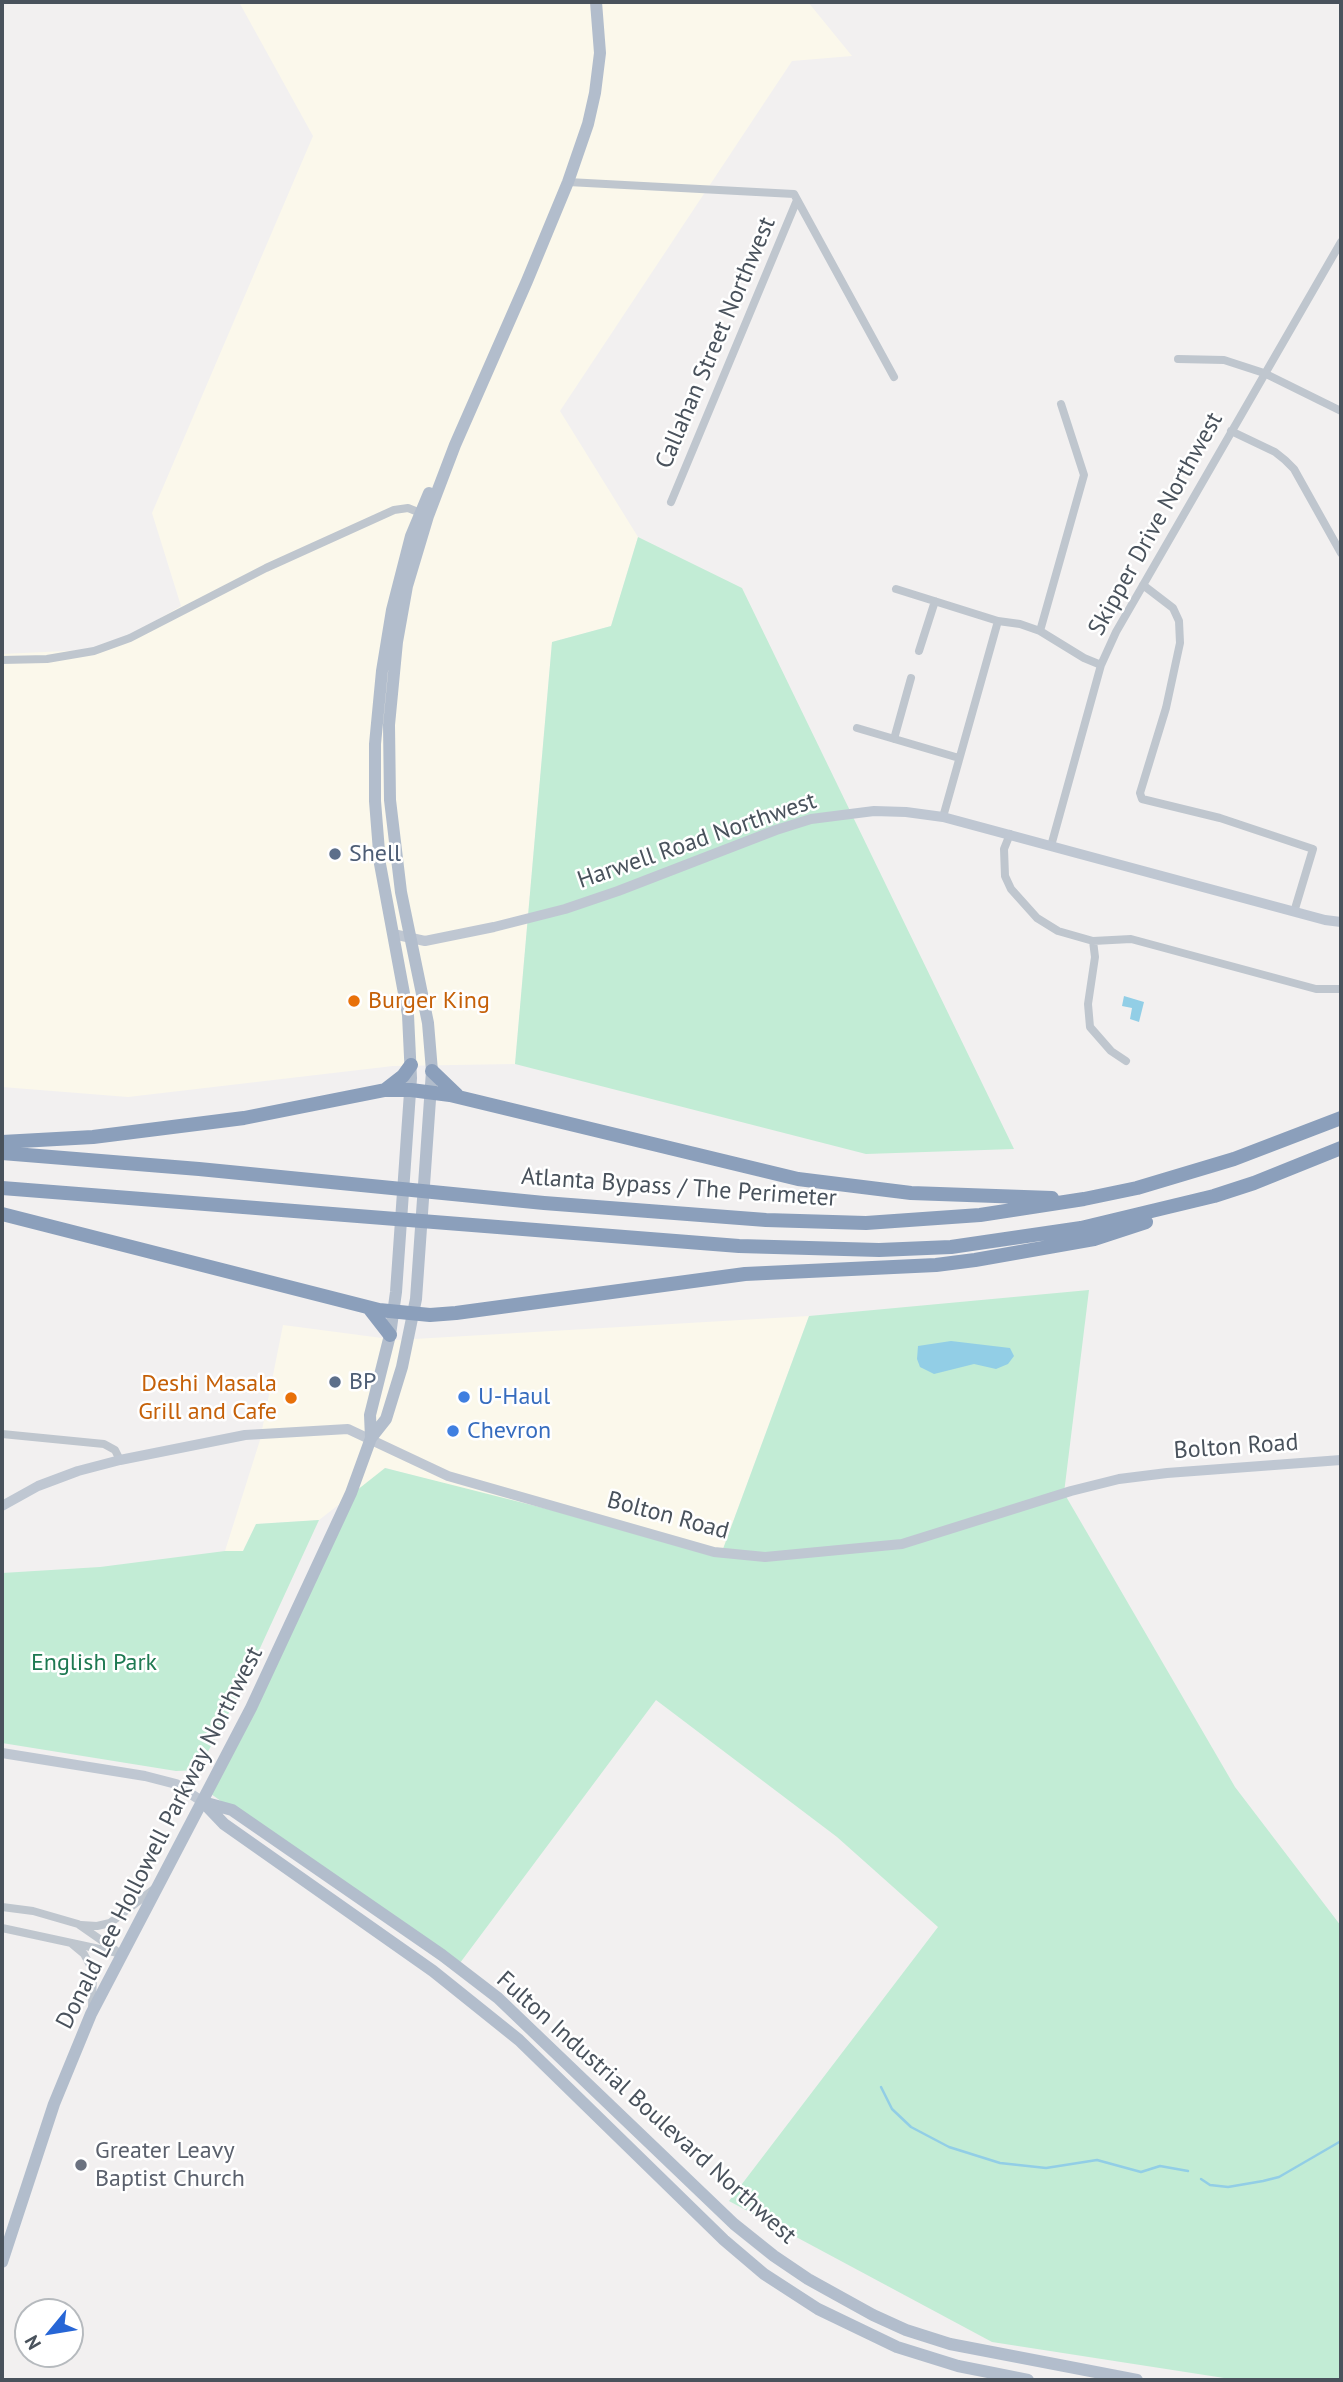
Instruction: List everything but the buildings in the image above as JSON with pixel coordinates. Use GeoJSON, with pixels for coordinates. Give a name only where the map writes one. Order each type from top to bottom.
{"type":"FeatureCollection","features":[{"type":"Feature","properties":{"kind":"highway"},"geometry":{"type":"LineString","coordinates":[[385,1090],[403,1076],[411,1065]]}},
{"type":"Feature","properties":{"kind":"highway"},"geometry":{"type":"LineString","coordinates":[[432,1071],[461,1097]]}},
{"type":"Feature","properties":{"kind":"highway"},"geometry":{"type":"LineString","coordinates":[[2,1142],[93,1137],[244,1118],[385,1090],[411,1090],[461,1097],[798,1179],[911,1194],[1084,1199]]}},
{"type":"Feature","properties":{"kind":"highway","name":"Atlanta Bypass / The Perimeter"},"geometry":{"type":"LineString","coordinates":[[2,1153],[199,1169],[544,1203],[803,1222],[866,1223],[980,1216],[1084,1199],[1188,1174],[1281,1143],[1341,1118]]}},
{"type":"Feature","properties":{"kind":"highway"},"geometry":{"type":"LineString","coordinates":[[2,1214],[368,1307],[414,1314],[456,1313],[745,1274],[936,1265],[1013,1255],[1094,1239],[1254,1183],[1341,1148]]}},
{"type":"Feature","properties":{"kind":"highway"},"geometry":{"type":"LineString","coordinates":[[2,1188],[739,1246],[833,1250],[927,1248],[1021,1238],[1081,1228],[1214,1196]]}},
{"type":"Feature","properties":{"kind":"highway"},"geometry":{"type":"LineString","coordinates":[[368,1307],[390,1335]]}},
{"type":"Feature","properties":{"kind":"main road","name":"Donald Lee Hollowell Parkway Northwest"},"geometry":{"type":"LineString","coordinates":[[371,1438],[370,1415],[394,1312],[411,1090],[408,1015],[377,832],[374,770],[382,671],[392,610],[404,561],[527,281],[568,182],[588,124],[600,53],[596,2]]}},
{"type":"Feature","properties":{"kind":"main road","name":"Donald Lee Hollowell Parkway Northwest"},"geometry":{"type":"LineString","coordinates":[[2,2262],[54,2104],[91,2014],[251,1708],[351,1493],[371,1438],[386,1419],[409,1340],[419,1261],[432,1071],[428,1023],[393,836],[388,781],[389,725],[401,615],[424,515]]}},
{"type":"Feature","properties":{"kind":"main road","name":"Fulton Industrial Boulevard Northwest"},"geometry":{"type":"LineString","coordinates":[[203,1802],[224,1824],[433,1971],[519,2040],[724,2240],[764,2274],[818,2309],[863,2332],[912,2352],[965,2368],[1028,2380]]}},
{"type":"Feature","properties":{"kind":"main road","name":"Fulton Industrial Boulevard Northwest"},"geometry":{"type":"LineString","coordinates":[[203,1802],[232,1810],[442,1955],[489,1991],[548,2044],[734,2224],[808,2280],[873,2315],[942,2342],[1136,2380]]}},
{"type":"Feature","properties":{"kind":"main road"},"geometry":{"type":"LineString","coordinates":[[965,2368],[976,2380]]}},
{"type":"Feature","properties":{"kind":"street"},"geometry":{"type":"LineString","coordinates":[[568,182],[794,194],[894,377]]}},
{"type":"Feature","properties":{"kind":"street","name":"Callahan Street Northwest"},"geometry":{"type":"LineString","coordinates":[[671,502],[797,200]]}},
{"type":"Feature","properties":{"kind":"street","name":"Skipper Drive Northwest"},"geometry":{"type":"LineString","coordinates":[[1051,846],[1101,664],[1116,632],[1341,242]]}},
{"type":"Feature","properties":{"kind":"street"},"geometry":{"type":"LineString","coordinates":[[1178,359],[1224,360],[1264,373],[1341,411]]}},
{"type":"Feature","properties":{"kind":"street"},"geometry":{"type":"LineString","coordinates":[[1040,631],[1084,475],[1061,404]]}},
{"type":"Feature","properties":{"kind":"street"},"geometry":{"type":"LineString","coordinates":[[1231,430],[1275,452],[1294,469],[1341,553]]}},
{"type":"Feature","properties":{"kind":"street"},"geometry":{"type":"LineString","coordinates":[[2,660],[47,659],[94,651],[130,638],[294,555],[394,510],[408,508],[424,515]]}},
{"type":"Feature","properties":{"kind":"street"},"geometry":{"type":"LineString","coordinates":[[1143,585],[1173,608],[1179,621],[1180,643],[1166,708],[1140,793],[1142,799],[1220,818],[1313,849],[1294,912]]}},
{"type":"Feature","properties":{"kind":"street"},"geometry":{"type":"LineString","coordinates":[[896,589],[998,621],[1020,624],[1040,631],[1084,658],[1101,664]]}},
{"type":"Feature","properties":{"kind":"street"},"geometry":{"type":"LineString","coordinates":[[919,651],[934,601]]}},
{"type":"Feature","properties":{"kind":"street"},"geometry":{"type":"LineString","coordinates":[[943,817],[998,621]]}},
{"type":"Feature","properties":{"kind":"street"},"geometry":{"type":"LineString","coordinates":[[894,739],[911,678]]}},
{"type":"Feature","properties":{"kind":"street"},"geometry":{"type":"LineString","coordinates":[[857,728],[959,758]]}},
{"type":"Feature","properties":{"kind":"street","name":"Harwell Road Northwest"},"geometry":{"type":"LineString","coordinates":[[393,934],[425,941],[565,909],[776,830],[811,820],[874,811],[943,817],[1294,912],[1341,922]]}},
{"type":"Feature","properties":{"kind":"street"},"geometry":{"type":"LineString","coordinates":[[1010,834],[1004,849],[1005,876],[1011,889],[1026,909],[1058,931],[1093,941],[1131,939],[1316,989],[1341,989]]}},
{"type":"Feature","properties":{"kind":"street"},"geometry":{"type":"LineString","coordinates":[[1093,941],[1095,957],[1088,1004],[1090,1027],[1111,1052],[1126,1061]]}},
{"type":"Feature","properties":{"kind":"street","name":"Bolton Road"},"geometry":{"type":"LineString","coordinates":[[2,1506],[58,1478],[120,1460],[244,1435],[348,1429],[448,1476],[714,1552],[765,1557],[902,1544],[1071,1491],[1119,1479],[1341,1460]]}},
{"type":"Feature","properties":{"kind":"street"},"geometry":{"type":"LineString","coordinates":[[2,1434],[104,1444],[115,1450],[120,1460]]}},
{"type":"Feature","properties":{"kind":"street","name":"Fulton Industrial Boulevard Northwest"},"geometry":{"type":"LineString","coordinates":[[2,1753],[145,1776],[176,1784],[203,1802]]}},
{"type":"Feature","properties":{"kind":"street"},"geometry":{"type":"LineString","coordinates":[[2,1907],[33,1911],[78,1924],[97,1926],[110,1923],[156,1887]]}},
{"type":"Feature","properties":{"kind":"street"},"geometry":{"type":"LineString","coordinates":[[78,1924],[121,1954]]}},
{"type":"Feature","properties":{"kind":"street"},"geometry":{"type":"LineString","coordinates":[[2,1928],[121,1954]]}},
{"type":"Feature","properties":{"kind":"street"},"geometry":{"type":"LineString","coordinates":[[66,1941],[84,1954],[93,1970],[91,2014]]}},
{"type":"Feature","properties":{"kind":"shaded area"},"geometry":{"type":"Polygon","coordinates":[[[239,2],[808,2],[852,56],[792,61],[560,411],[638,537],[611,626],[552,642],[515,1064],[393,1066],[128,1097],[2,1087],[2,654],[108,649],[181,606],[152,513],[313,136],[239,2]]]}},
{"type":"Feature","properties":{"kind":"shaded area"},"geometry":{"type":"Polygon","coordinates":[[[809,1316],[720,1557],[386,1468],[319,1520],[256,1524],[243,1551],[225,1551],[260,1440],[283,1325],[397,1340],[809,1316]]]}},
{"type":"Feature","properties":{"kind":"green space"},"geometry":{"type":"Polygon","coordinates":[[[638,537],[742,588],[1014,1149],[866,1154],[515,1064],[552,642],[611,626],[638,537]]]}},
{"type":"Feature","properties":{"kind":"green space"},"geometry":{"type":"Polygon","coordinates":[[[1089,1290],[1064,1493],[1235,1787],[1341,1926],[1341,2380],[1237,2380],[992,2342],[729,2201],[938,1927],[837,1837],[656,1700],[454,1971],[207,1791],[342,1502],[385,1468],[587,1519],[720,1557],[809,1316],[1089,1290]]]}},
{"type":"Feature","properties":{"kind":"green space","name":"English Park"},"geometry":{"type":"Polygon","coordinates":[[[319,1520],[238,1696],[198,1770],[176,1771],[2,1743],[2,1573],[100,1567],[243,1551],[256,1524],[319,1520]]]}},
{"type":"Feature","properties":{"kind":"water"},"geometry":{"type":"Polygon","coordinates":[[[1124,996],[1144,1002],[1139,1022],[1130,1019],[1132,1008],[1122,1006],[1124,996]]]}},
{"type":"Feature","properties":{"kind":"water"},"geometry":{"type":"Polygon","coordinates":[[[951,1341],[1010,1348],[1014,1356],[1008,1364],[996,1369],[974,1364],[934,1374],[920,1367],[917,1359],[918,1346],[951,1341]]]}},
{"type":"Feature","properties":{"kind":"waterway"},"geometry":{"type":"LineString","coordinates":[[881,2087],[892,2109],[911,2127],[949,2147],[1000,2163],[1046,2168],[1097,2160],[1141,2172],[1160,2166],[1188,2171]]}},
{"type":"Feature","properties":{"kind":"waterway"},"geometry":{"type":"LineString","coordinates":[[1201,2179],[1210,2185],[1228,2187],[1279,2177],[1341,2141]]}},
{"type":"Feature","properties":{"kind":"place","name":"Shell"},"geometry":{"type":"Point","coordinates":[335,854]}},
{"type":"Feature","properties":{"kind":"place","name":"Burger King"},"geometry":{"type":"Point","coordinates":[354,1001]}},
{"type":"Feature","properties":{"kind":"place","name":"BP"},"geometry":{"type":"Point","coordinates":[335,1382]}},
{"type":"Feature","properties":{"kind":"place","name":"U-Haul"},"geometry":{"type":"Point","coordinates":[464,1397]}},
{"type":"Feature","properties":{"kind":"place","name":"Deshi Masala Grill and Cafe"},"geometry":{"type":"Point","coordinates":[291,1398]}},
{"type":"Feature","properties":{"kind":"place","name":"Chevron"},"geometry":{"type":"Point","coordinates":[453,1431]}},
{"type":"Feature","properties":{"kind":"place","name":"Greater Leavy Baptist Church"},"geometry":{"type":"Point","coordinates":[81,2165]}}]}
